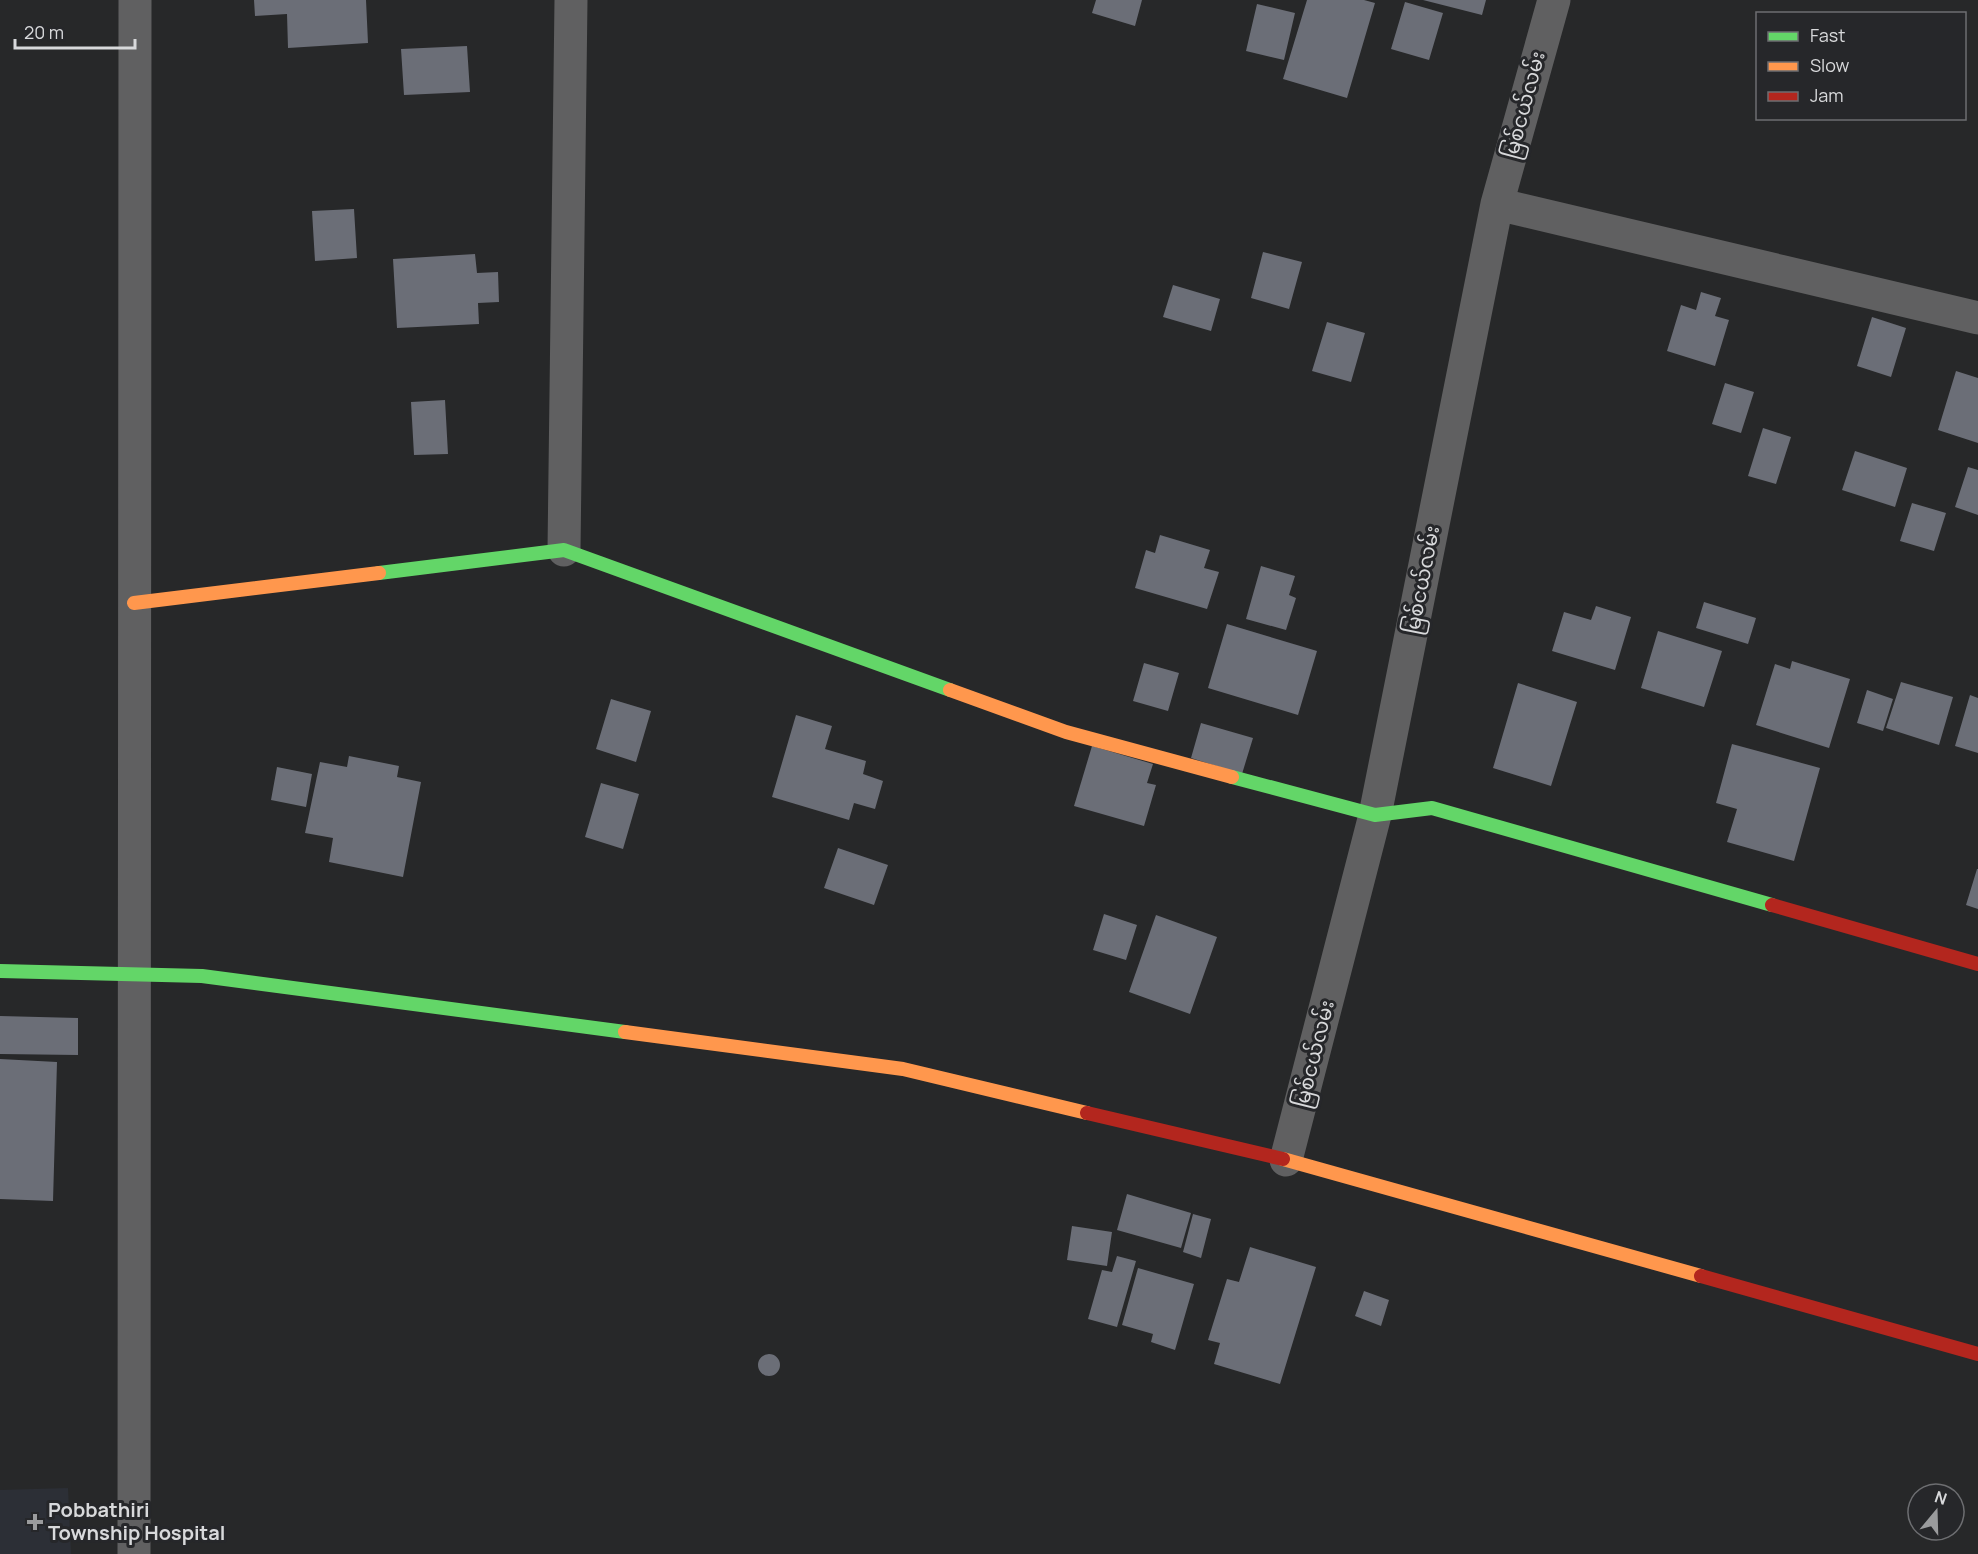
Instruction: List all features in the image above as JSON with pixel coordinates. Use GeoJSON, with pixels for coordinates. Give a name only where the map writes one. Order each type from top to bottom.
{"type":"FeatureCollection","features":[{"type":"Feature","properties":{"kind":"street"},"geometry":{"type":"LineString","coordinates":[[134,1554],[135,0]]}},
{"type":"Feature","properties":{"kind":"street"},"geometry":{"type":"LineString","coordinates":[[564,550],[571,0]]}},
{"type":"Feature","properties":{"kind":"street","name":"မြစ်ငယ်လမ်း"},"geometry":{"type":"LineString","coordinates":[[1286,1160],[1375,815],[1497,204],[1554,0]]}},
{"type":"Feature","properties":{"kind":"street"},"geometry":{"type":"LineString","coordinates":[[1497,204],[1978,318]]}},
{"type":"Feature","properties":{"kind":"street"},"geometry":{"type":"LineString","coordinates":[[134,603],[564,550],[1066,732],[1375,815],[1432,808],[1978,964]]}},
{"type":"Feature","properties":{"kind":"street"},"geometry":{"type":"LineString","coordinates":[[0,971],[202,976],[903,1069],[1286,1160],[1978,1354]]}},
{"type":"Feature","properties":{"kind":"shaded area","name":"Pobbathiri Township Hospital"},"geometry":{"type":"Polygon","coordinates":[[[68,1488],[71,1554],[0,1554],[0,1490],[68,1488]]]}},
{"type":"Feature","properties":{"kind":"building"},"geometry":{"type":"Polygon","coordinates":[[[254,0],[366,0],[368,43],[288,48],[287,14],[255,16],[254,0]]]}},
{"type":"Feature","properties":{"kind":"building"},"geometry":{"type":"Polygon","coordinates":[[[1096,0],[1142,0],[1135,26],[1092,13],[1096,0]]]}},
{"type":"Feature","properties":{"kind":"building"},"geometry":{"type":"Polygon","coordinates":[[[1307,0],[1364,0],[1375,3],[1347,98],[1283,79],[1307,0]]]}},
{"type":"Feature","properties":{"kind":"building"},"geometry":{"type":"Polygon","coordinates":[[[1423,0],[1486,0],[1482,15],[1423,0]]]}},
{"type":"Feature","properties":{"kind":"building"},"geometry":{"type":"Polygon","coordinates":[[[1405,2],[1443,13],[1429,60],[1391,49],[1405,2]]]}},
{"type":"Feature","properties":{"kind":"building"},"geometry":{"type":"Polygon","coordinates":[[[1257,4],[1295,13],[1284,60],[1246,51],[1257,4]]]}},
{"type":"Feature","properties":{"kind":"building"},"geometry":{"type":"Polygon","coordinates":[[[467,46],[470,92],[404,95],[401,49],[467,46]]]}},
{"type":"Feature","properties":{"kind":"building"},"geometry":{"type":"Polygon","coordinates":[[[354,209],[357,258],[315,261],[312,211],[354,209]]]}},
{"type":"Feature","properties":{"kind":"building"},"geometry":{"type":"Polygon","coordinates":[[[1263,252],[1302,262],[1289,309],[1251,298],[1263,252]]]}},
{"type":"Feature","properties":{"kind":"building"},"geometry":{"type":"Polygon","coordinates":[[[475,254],[477,273],[498,272],[499,302],[478,303],[479,324],[397,328],[393,259],[475,254]]]}},
{"type":"Feature","properties":{"kind":"building"},"geometry":{"type":"Polygon","coordinates":[[[1173,285],[1220,299],[1211,331],[1163,317],[1173,285]]]}},
{"type":"Feature","properties":{"kind":"building"},"geometry":{"type":"Polygon","coordinates":[[[1701,292],[1721,298],[1715,316],[1729,320],[1715,366],[1667,351],[1681,305],[1696,310],[1701,292]]]}},
{"type":"Feature","properties":{"kind":"building"},"geometry":{"type":"Polygon","coordinates":[[[1872,317],[1906,328],[1891,377],[1857,366],[1872,317]]]}},
{"type":"Feature","properties":{"kind":"building"},"geometry":{"type":"Polygon","coordinates":[[[1327,322],[1365,333],[1351,382],[1312,371],[1327,322]]]}},
{"type":"Feature","properties":{"kind":"building"},"geometry":{"type":"Polygon","coordinates":[[[1956,371],[1978,378],[1978,443],[1938,430],[1956,371]]]}},
{"type":"Feature","properties":{"kind":"building"},"geometry":{"type":"Polygon","coordinates":[[[1725,383],[1754,392],[1741,433],[1712,424],[1725,383]]]}},
{"type":"Feature","properties":{"kind":"building"},"geometry":{"type":"Polygon","coordinates":[[[445,400],[448,454],[414,455],[411,402],[445,400]]]}},
{"type":"Feature","properties":{"kind":"building"},"geometry":{"type":"Polygon","coordinates":[[[1763,428],[1791,437],[1776,484],[1748,476],[1763,428]]]}},
{"type":"Feature","properties":{"kind":"building"},"geometry":{"type":"Polygon","coordinates":[[[1855,451],[1907,468],[1895,507],[1842,490],[1855,451]]]}},
{"type":"Feature","properties":{"kind":"building"},"geometry":{"type":"Polygon","coordinates":[[[1968,467],[1978,470],[1978,515],[1955,507],[1968,467]]]}},
{"type":"Feature","properties":{"kind":"building"},"geometry":{"type":"Polygon","coordinates":[[[1912,503],[1946,513],[1934,551],[1900,541],[1912,503]]]}},
{"type":"Feature","properties":{"kind":"building"},"geometry":{"type":"Polygon","coordinates":[[[1160,535],[1210,550],[1204,568],[1219,572],[1207,609],[1135,588],[1146,550],[1155,553],[1160,535]]]}},
{"type":"Feature","properties":{"kind":"building"},"geometry":{"type":"Polygon","coordinates":[[[1261,566],[1295,576],[1289,595],[1296,598],[1286,630],[1246,619],[1261,566]]]}},
{"type":"Feature","properties":{"kind":"building"},"geometry":{"type":"Polygon","coordinates":[[[1704,602],[1756,618],[1748,644],[1696,628],[1704,602]]]}},
{"type":"Feature","properties":{"kind":"building"},"geometry":{"type":"Polygon","coordinates":[[[1596,606],[1631,617],[1615,670],[1552,651],[1564,612],[1591,620],[1596,606]]]}},
{"type":"Feature","properties":{"kind":"building"},"geometry":{"type":"Polygon","coordinates":[[[1227,624],[1317,651],[1298,715],[1208,688],[1227,624]]]}},
{"type":"Feature","properties":{"kind":"building"},"geometry":{"type":"Polygon","coordinates":[[[1658,631],[1722,651],[1704,707],[1641,688],[1658,631]]]}},
{"type":"Feature","properties":{"kind":"building"},"geometry":{"type":"Polygon","coordinates":[[[1792,661],[1850,679],[1829,748],[1756,725],[1775,664],[1790,669],[1792,661]]]}},
{"type":"Feature","properties":{"kind":"building"},"geometry":{"type":"Polygon","coordinates":[[[1144,663],[1179,673],[1168,711],[1133,701],[1144,663]]]}},
{"type":"Feature","properties":{"kind":"building"},"geometry":{"type":"Polygon","coordinates":[[[1901,682],[1953,697],[1939,745],[1886,728],[1901,682]]]}},
{"type":"Feature","properties":{"kind":"building"},"geometry":{"type":"Polygon","coordinates":[[[1518,683],[1577,702],[1551,786],[1493,768],[1518,683]]]}},
{"type":"Feature","properties":{"kind":"building"},"geometry":{"type":"Polygon","coordinates":[[[1867,690],[1893,699],[1883,731],[1857,723],[1867,690]]]}},
{"type":"Feature","properties":{"kind":"building"},"geometry":{"type":"Polygon","coordinates":[[[1970,695],[1978,698],[1978,753],[1955,746],[1970,695]]]}},
{"type":"Feature","properties":{"kind":"building"},"geometry":{"type":"Polygon","coordinates":[[[611,699],[651,711],[636,762],[596,749],[611,699]]]}},
{"type":"Feature","properties":{"kind":"building"},"geometry":{"type":"Polygon","coordinates":[[[796,715],[832,726],[825,749],[866,761],[863,774],[883,781],[875,809],[854,803],[849,820],[772,797],[796,715]]]}},
{"type":"Feature","properties":{"kind":"building"},"geometry":{"type":"Polygon","coordinates":[[[1201,723],[1253,738],[1242,774],[1191,758],[1201,723]]]}},
{"type":"Feature","properties":{"kind":"building"},"geometry":{"type":"Polygon","coordinates":[[[1732,744],[1820,768],[1794,861],[1727,842],[1737,809],[1716,803],[1732,744]]]}},
{"type":"Feature","properties":{"kind":"building"},"geometry":{"type":"Polygon","coordinates":[[[1092,746],[1153,764],[1147,783],[1156,785],[1144,826],[1074,806],[1092,746]]]}},
{"type":"Feature","properties":{"kind":"building"},"geometry":{"type":"Polygon","coordinates":[[[349,756],[399,766],[397,777],[421,782],[403,877],[329,862],[333,838],[305,833],[320,762],[347,767],[349,756]]]}},
{"type":"Feature","properties":{"kind":"building"},"geometry":{"type":"Polygon","coordinates":[[[277,767],[312,774],[306,807],[271,800],[277,767]]]}},
{"type":"Feature","properties":{"kind":"building"},"geometry":{"type":"Polygon","coordinates":[[[601,783],[639,794],[623,849],[585,837],[601,783]]]}},
{"type":"Feature","properties":{"kind":"building"},"geometry":{"type":"Polygon","coordinates":[[[838,848],[888,865],[874,905],[824,888],[838,848]]]}},
{"type":"Feature","properties":{"kind":"building"},"geometry":{"type":"Polygon","coordinates":[[[1978,869],[1978,909],[1966,905],[1978,869]]]}},
{"type":"Feature","properties":{"kind":"building"},"geometry":{"type":"Polygon","coordinates":[[[1104,914],[1137,925],[1126,960],[1093,950],[1104,914]]]}},
{"type":"Feature","properties":{"kind":"building"},"geometry":{"type":"Polygon","coordinates":[[[1156,915],[1217,937],[1190,1014],[1129,992],[1156,915]]]}},
{"type":"Feature","properties":{"kind":"building"},"geometry":{"type":"Polygon","coordinates":[[[0,1016],[78,1018],[78,1055],[0,1054],[0,1016]]]}},
{"type":"Feature","properties":{"kind":"building"},"geometry":{"type":"Polygon","coordinates":[[[0,1059],[57,1062],[53,1201],[0,1199],[0,1059]]]}},
{"type":"Feature","properties":{"kind":"building"},"geometry":{"type":"Polygon","coordinates":[[[1127,1194],[1191,1213],[1181,1248],[1117,1230],[1127,1194]]]}},
{"type":"Feature","properties":{"kind":"building"},"geometry":{"type":"Polygon","coordinates":[[[1193,1214],[1211,1219],[1201,1258],[1183,1252],[1193,1214]]]}},
{"type":"Feature","properties":{"kind":"building"},"geometry":{"type":"Polygon","coordinates":[[[1072,1226],[1112,1232],[1107,1266],[1067,1260],[1072,1226]]]}},
{"type":"Feature","properties":{"kind":"building"},"geometry":{"type":"Polygon","coordinates":[[[1250,1247],[1316,1267],[1280,1384],[1214,1364],[1220,1343],[1208,1340],[1227,1279],[1239,1282],[1250,1247]]]}},
{"type":"Feature","properties":{"kind":"building"},"geometry":{"type":"Polygon","coordinates":[[[1117,1256],[1136,1261],[1117,1327],[1088,1319],[1102,1270],[1112,1272],[1117,1256]]]}},
{"type":"Feature","properties":{"kind":"building"},"geometry":{"type":"Polygon","coordinates":[[[1138,1268],[1194,1284],[1175,1350],[1151,1342],[1153,1334],[1122,1325],[1138,1268]]]}},
{"type":"Feature","properties":{"kind":"building"},"geometry":{"type":"Polygon","coordinates":[[[1364,1291],[1389,1300],[1381,1326],[1355,1316],[1364,1291]]]}},
{"type":"Feature","properties":{"kind":"building"},"geometry":{"type":"Polygon","coordinates":[[[769,1354],[777,1357],[780,1365],[777,1373],[769,1376],[761,1373],[758,1365],[761,1357],[769,1354]]]}},
{"type":"Feature","properties":{"kind":"traffic: fast"},"geometry":{"type":"LineString","coordinates":[[379,573],[564,550],[950,690]]}},
{"type":"Feature","properties":{"kind":"traffic: fast"},"geometry":{"type":"LineString","coordinates":[[1232,777],[1375,815],[1432,808],[1772,905]]}},
{"type":"Feature","properties":{"kind":"traffic: fast"},"geometry":{"type":"LineString","coordinates":[[0,971],[202,976],[625,1032]]}},
{"type":"Feature","properties":{"kind":"traffic: slow"},"geometry":{"type":"LineString","coordinates":[[134,603],[379,573]]}},
{"type":"Feature","properties":{"kind":"traffic: slow"},"geometry":{"type":"LineString","coordinates":[[950,690],[1066,732],[1232,777]]}},
{"type":"Feature","properties":{"kind":"traffic: slow"},"geometry":{"type":"LineString","coordinates":[[625,1032],[903,1069],[1087,1113]]}},
{"type":"Feature","properties":{"kind":"traffic: slow"},"geometry":{"type":"LineString","coordinates":[[1283,1159],[1701,1276]]}},
{"type":"Feature","properties":{"kind":"traffic: jam"},"geometry":{"type":"LineString","coordinates":[[1772,905],[1978,964]]}},
{"type":"Feature","properties":{"kind":"traffic: jam"},"geometry":{"type":"LineString","coordinates":[[1087,1113],[1283,1159]]}},
{"type":"Feature","properties":{"kind":"traffic: jam"},"geometry":{"type":"LineString","coordinates":[[1701,1276],[1978,1354]]}},
{"type":"Feature","properties":{"kind":"place","name":"Pobbathiri Township Hospital"},"geometry":{"type":"Point","coordinates":[35,1522]}}]}
